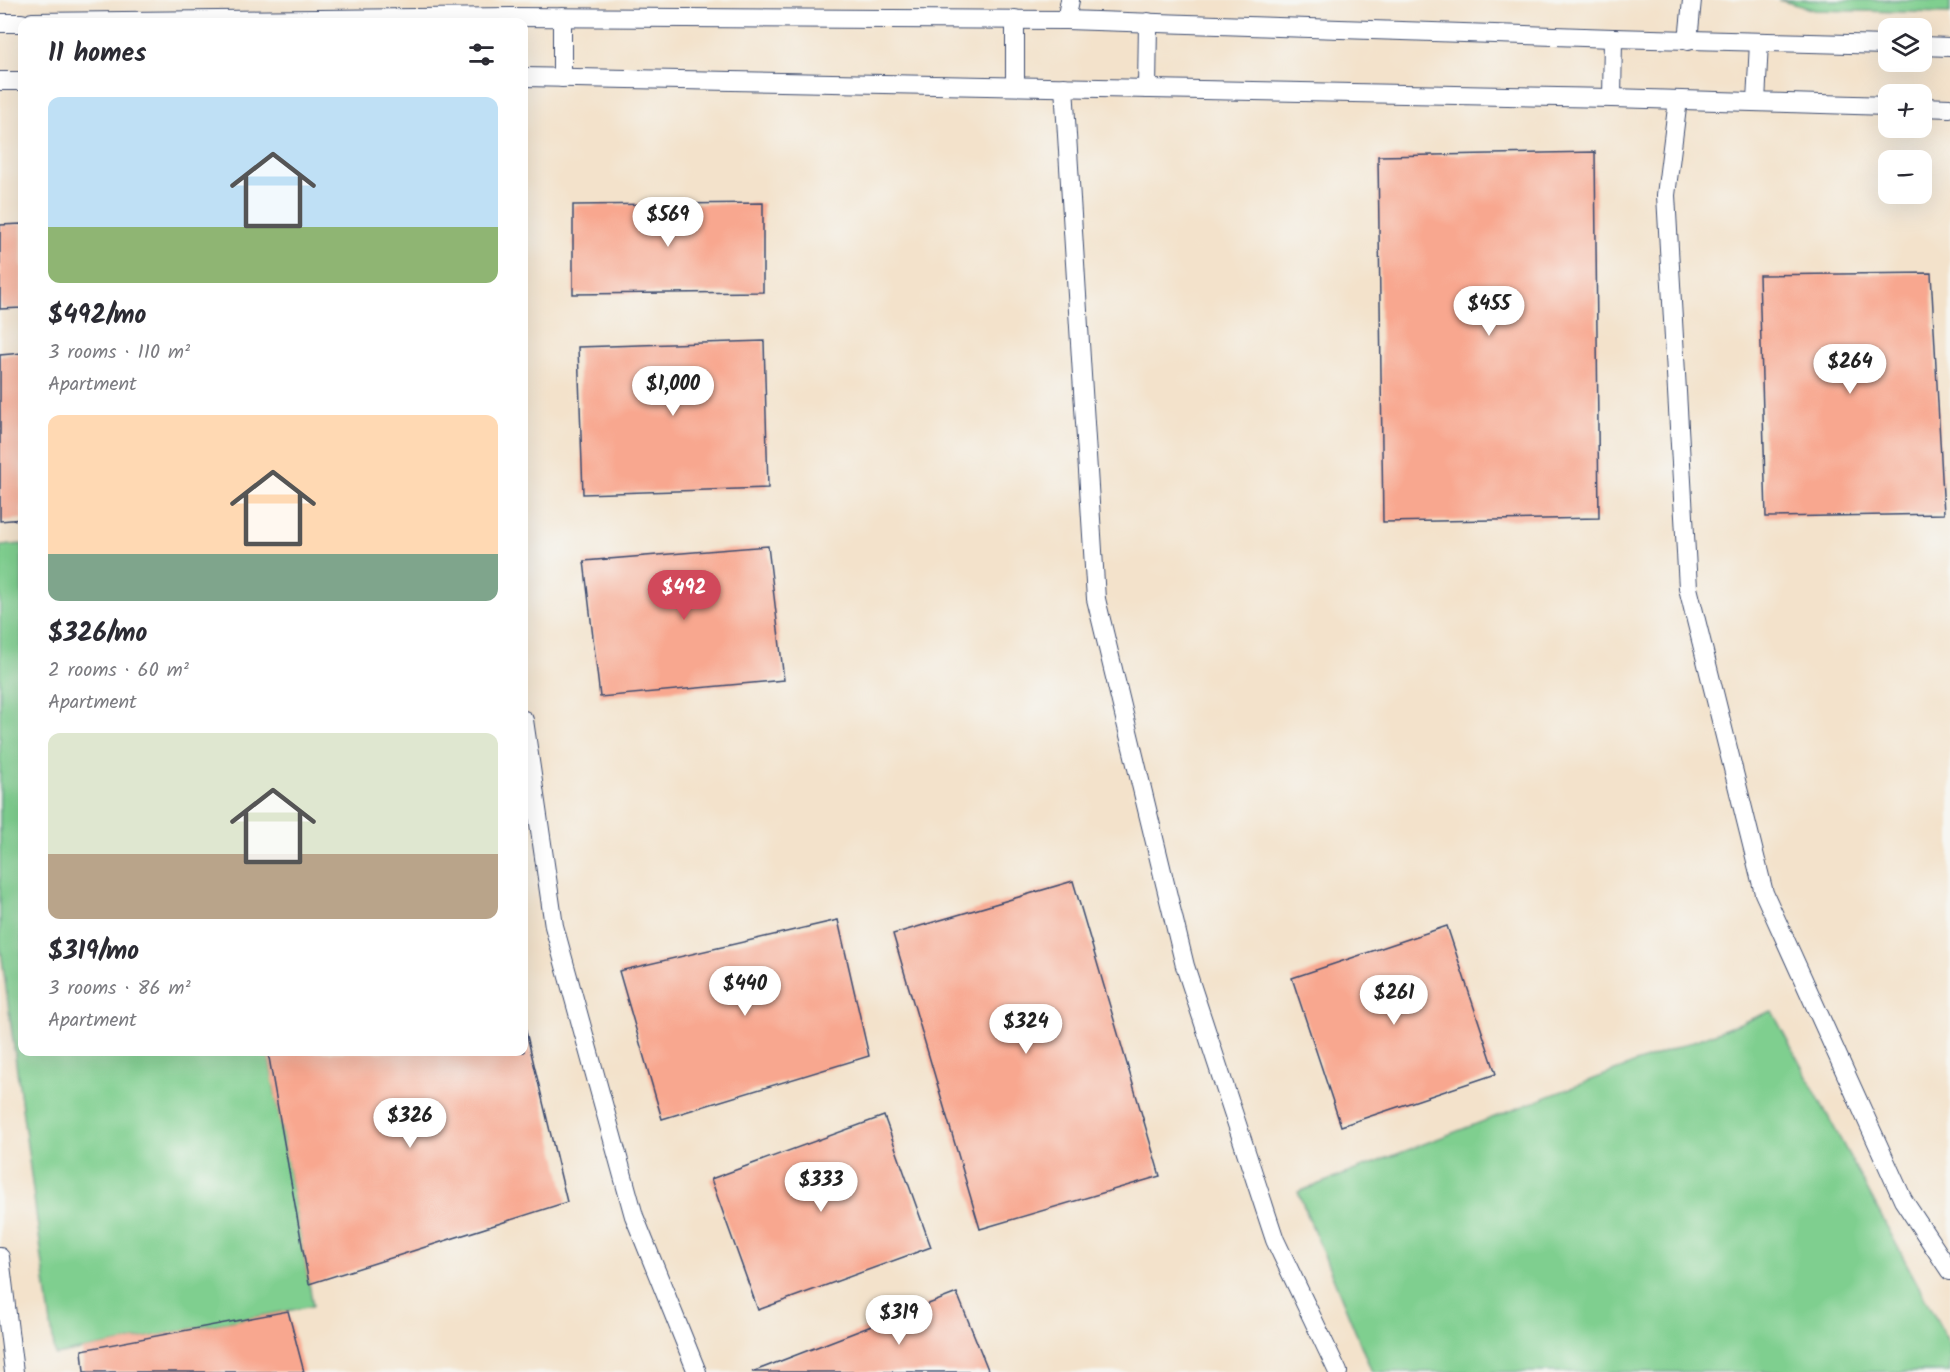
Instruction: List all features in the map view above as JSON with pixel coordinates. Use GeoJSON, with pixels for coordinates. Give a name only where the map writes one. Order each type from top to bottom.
{"type":"FeatureCollection","features":[{"type":"Feature","properties":{"kind":"lane"},"geometry":{"type":"LineString","coordinates":[[1066,20],[1070,0]]}},
{"type":"Feature","properties":{"kind":"lane"},"geometry":{"type":"LineString","coordinates":[[1688,40],[1692,0]]}},
{"type":"Feature","properties":{"kind":"lane"},"geometry":{"type":"LineString","coordinates":[[444,18],[512,8],[562,17],[1066,20],[1878,45]]}},
{"type":"Feature","properties":{"kind":"lane"},"geometry":{"type":"LineString","coordinates":[[562,17],[562,78]]}},
{"type":"Feature","properties":{"kind":"lane"},"geometry":{"type":"LineString","coordinates":[[1015,86],[1016,20]]}},
{"type":"Feature","properties":{"kind":"lane"},"geometry":{"type":"LineString","coordinates":[[1147,89],[1148,22]]}},
{"type":"Feature","properties":{"kind":"lane"},"geometry":{"type":"LineString","coordinates":[[0,23],[18,23]]}},
{"type":"Feature","properties":{"kind":"lane"},"geometry":{"type":"LineString","coordinates":[[1612,98],[1613,38]]}},
{"type":"Feature","properties":{"kind":"lane"},"geometry":{"type":"LineString","coordinates":[[1756,102],[1759,42]]}},
{"type":"Feature","properties":{"kind":"lane"},"geometry":{"type":"LineString","coordinates":[[1932,46],[1950,47]]}},
{"type":"Feature","properties":{"kind":"lane"},"geometry":{"type":"LineString","coordinates":[[528,77],[1612,98],[1878,106]]}},
{"type":"Feature","properties":{"kind":"lane"},"geometry":{"type":"LineString","coordinates":[[0,81],[18,81]]}},
{"type":"Feature","properties":{"kind":"lane"},"geometry":{"type":"LineString","coordinates":[[1064,87],[1096,599],[1185,966],[1275,1240],[1338,1372]]}},
{"type":"Feature","properties":{"kind":"lane"},"geometry":{"type":"LineString","coordinates":[[1678,100],[1666,195],[1688,588],[1764,893],[1903,1200],[1950,1271]]}},
{"type":"Feature","properties":{"kind":"lane"},"geometry":{"type":"LineString","coordinates":[[1932,107],[1950,108]]}},
{"type":"Feature","properties":{"kind":"lane"},"geometry":{"type":"LineString","coordinates":[[528,747],[554,926],[634,1216],[697,1372]]}},
{"type":"Feature","properties":{"kind":"lane"},"geometry":{"type":"LineString","coordinates":[[0,1257],[3,1301],[14,1372]]}},
{"type":"Feature","properties":{"kind":"green space"},"geometry":{"type":"Polygon","coordinates":[[[1779,0],[1950,0],[1950,13],[1815,10],[1779,0]]]}},
{"type":"Feature","properties":{"kind":"green space"},"geometry":{"type":"Polygon","coordinates":[[[18,544],[18,1056],[269,1056],[313,1306],[55,1355],[0,943],[0,546],[18,544]]]}},
{"type":"Feature","properties":{"kind":"green space"},"geometry":{"type":"Polygon","coordinates":[[[1772,1011],[1950,1345],[1950,1372],[1372,1372],[1298,1192],[1772,1011]]]}},
{"type":"Feature","properties":{"kind":"building"},"geometry":{"type":"Polygon","coordinates":[[[1595,152],[1599,518],[1383,522],[1378,156],[1595,152]]]}},
{"type":"Feature","properties":{"kind":"building"},"geometry":{"type":"Polygon","coordinates":[[[763,203],[763,292],[573,294],[573,205],[763,203]]]}},
{"type":"Feature","properties":{"kind":"building"},"geometry":{"type":"Polygon","coordinates":[[[18,224],[18,308],[0,309],[0,225],[18,224]]]}},
{"type":"Feature","properties":{"kind":"building"},"geometry":{"type":"Polygon","coordinates":[[[1931,273],[1944,514],[1766,517],[1759,275],[1931,273]]]}},
{"type":"Feature","properties":{"kind":"building"},"geometry":{"type":"Polygon","coordinates":[[[764,341],[768,488],[583,494],[578,347],[764,341]]]}},
{"type":"Feature","properties":{"kind":"building"},"geometry":{"type":"Polygon","coordinates":[[[18,353],[18,519],[0,521],[0,355],[18,353]]]}},
{"type":"Feature","properties":{"kind":"building"},"geometry":{"type":"Polygon","coordinates":[[[768,546],[784,680],[600,697],[584,561],[768,546]]]}},
{"type":"Feature","properties":{"kind":"building"},"geometry":{"type":"Polygon","coordinates":[[[1073,881],[1160,1176],[980,1229],[893,934],[1073,881]]]}},
{"type":"Feature","properties":{"kind":"building"},"geometry":{"type":"Polygon","coordinates":[[[838,920],[869,1056],[662,1119],[619,971],[838,920]]]}},
{"type":"Feature","properties":{"kind":"building"},"geometry":{"type":"Polygon","coordinates":[[[1447,926],[1496,1074],[1341,1126],[1292,978],[1447,926]]]}},
{"type":"Feature","properties":{"kind":"building"},"geometry":{"type":"Polygon","coordinates":[[[528,1040],[567,1202],[309,1284],[269,1056],[528,1056],[528,1040]]]}},
{"type":"Feature","properties":{"kind":"building"},"geometry":{"type":"Polygon","coordinates":[[[884,1116],[931,1247],[758,1310],[711,1179],[884,1116]]]}},
{"type":"Feature","properties":{"kind":"building"},"geometry":{"type":"Polygon","coordinates":[[[957,1293],[989,1372],[752,1372],[957,1293]]]}},
{"type":"Feature","properties":{"kind":"building"},"geometry":{"type":"Polygon","coordinates":[[[288,1311],[304,1372],[84,1372],[82,1350],[288,1311]]]}}]}
